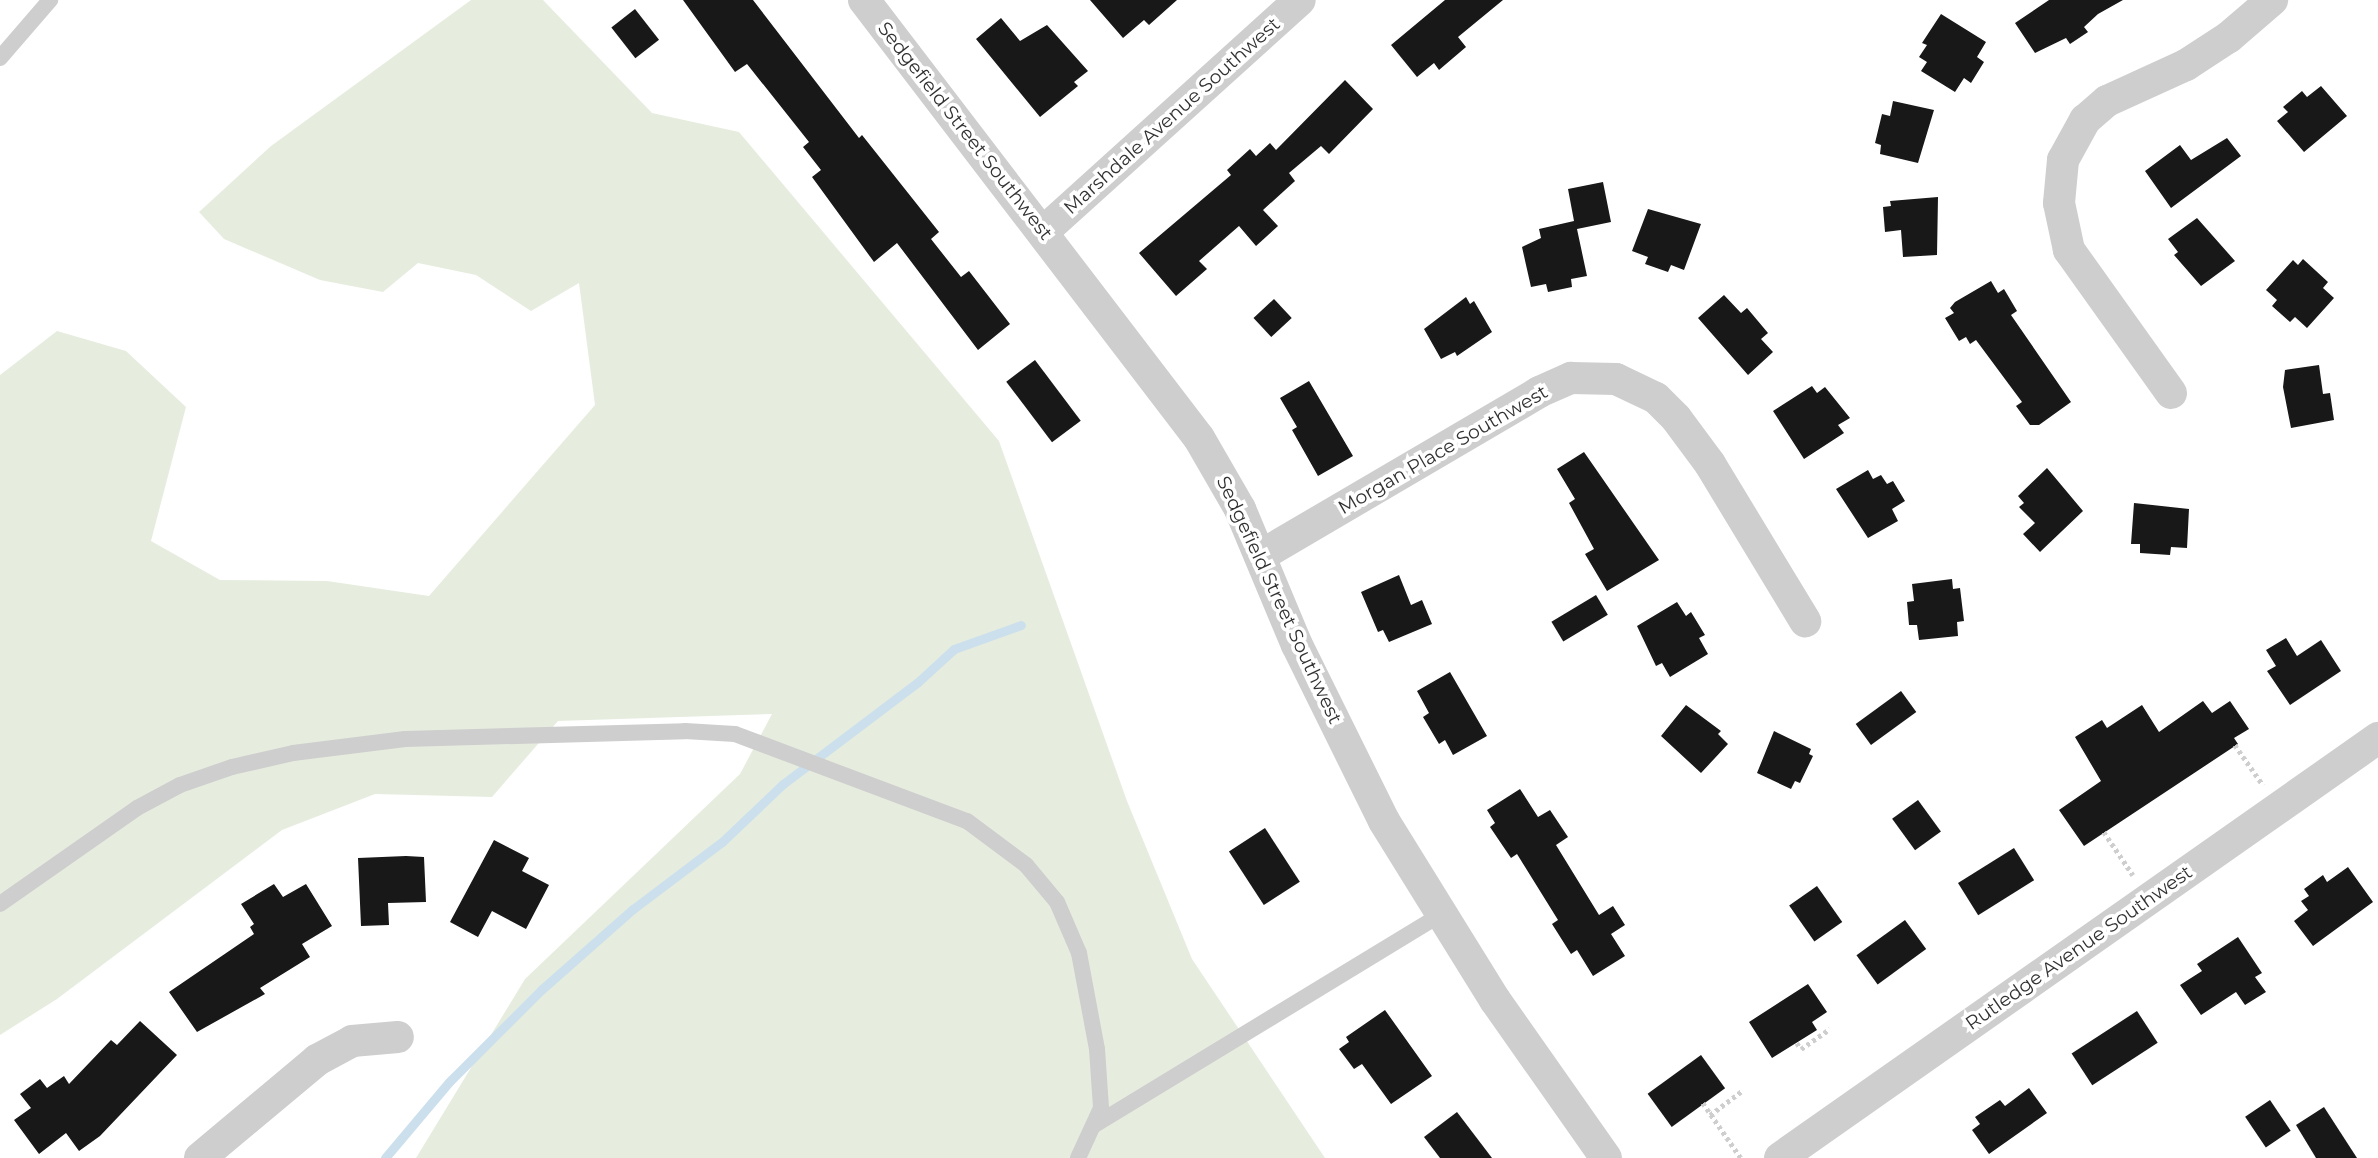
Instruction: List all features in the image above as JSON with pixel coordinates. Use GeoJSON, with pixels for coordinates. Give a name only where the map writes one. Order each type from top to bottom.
{"type":"FeatureCollection","features":[{"type":"Feature","properties":{"kind":"street","name":"Sedgefield Street Southwest"},"geometry":{"type":"LineString","coordinates":[[864,0],[1199,438],[1260,556],[1297,645],[1384,821],[1495,1000],[1606,1158]]}},
{"type":"Feature","properties":{"kind":"street","name":"Marshdale Avenue Southwest"},"geometry":{"type":"LineString","coordinates":[[1043,232],[1300,0]]}},
{"type":"Feature","properties":{"kind":"street"},"geometry":{"type":"LineString","coordinates":[[2171,393],[2069,250],[2059,203],[2063,160],[2085,120],[2107,101],[2186,65],[2229,37],[2272,0]]}},
{"type":"Feature","properties":{"kind":"street","name":"Morgan Place Southwest"},"geometry":{"type":"LineString","coordinates":[[1260,556],[1539,392],[1571,378],[1616,379],[1656,398],[1676,418],[1710,464],[1805,621]]}},
{"type":"Feature","properties":{"kind":"street","name":"Rutledge Avenue Southwest"},"geometry":{"type":"LineString","coordinates":[[1780,1158],[2378,738]]}},
{"type":"Feature","properties":{"kind":"street"},"geometry":{"type":"LineString","coordinates":[[200,1158],[317,1060],[352,1041],[398,1037]]}},
{"type":"Feature","properties":{"kind":"lane"},"geometry":{"type":"LineString","coordinates":[[0,58],[50,0]]}},
{"type":"Feature","properties":{"kind":"lane"},"geometry":{"type":"LineString","coordinates":[[0,904],[137,808],[180,785],[293,753],[405,739],[685,731],[735,734],[768,743],[815,767],[967,821],[1026,864],[1057,902],[1079,953],[1097,1049],[1101,1108],[1078,1158]]}},
{"type":"Feature","properties":{"kind":"lane"},"geometry":{"type":"LineString","coordinates":[[1093,1126],[1442,914]]}},
{"type":"Feature","properties":{"kind":"path"},"geometry":{"type":"LineString","coordinates":[[2235,746],[2278,808]]}},
{"type":"Feature","properties":{"kind":"path"},"geometry":{"type":"LineString","coordinates":[[2104,832],[2149,899]]}},
{"type":"Feature","properties":{"kind":"path"},"geometry":{"type":"LineString","coordinates":[[1797,1042],[1801,1049],[1830,1029]]}},
{"type":"Feature","properties":{"kind":"path"},"geometry":{"type":"LineString","coordinates":[[1710,1115],[1743,1090]]}},
{"type":"Feature","properties":{"kind":"path"},"geometry":{"type":"LineString","coordinates":[[1703,1103],[1741,1158]]}},
{"type":"Feature","properties":{"kind":"shaded area"},"geometry":{"type":"Polygon","coordinates":[[[471,0],[543,0],[652,113],[739,132],[999,441],[1127,801],[1192,959],[1325,1158],[416,1158],[525,979],[740,774],[772,714],[558,721],[492,797],[375,794],[282,830],[57,999],[0,1035],[0,375],[57,331],[126,351],[186,407],[151,541],[220,580],[327,581],[429,596],[595,405],[579,283],[531,311],[476,275],[418,263],[383,292],[320,280],[224,239],[199,212],[271,146],[471,0]]]}},
{"type":"Feature","properties":{"kind":"building"},"geometry":{"type":"Polygon","coordinates":[[[683,0],[753,0],[859,138],[862,135],[939,232],[931,239],[961,277],[969,271],[1010,324],[978,350],[897,243],[874,262],[812,177],[821,170],[803,147],[809,142],[747,64],[735,72],[683,0]]]}},
{"type":"Feature","properties":{"kind":"building"},"geometry":{"type":"Polygon","coordinates":[[[1090,0],[1177,0],[1149,25],[1144,20],[1123,38],[1090,0]]]}},
{"type":"Feature","properties":{"kind":"building"},"geometry":{"type":"Polygon","coordinates":[[[1445,0],[1503,0],[1458,37],[1466,47],[1439,70],[1434,63],[1417,77],[1391,45],[1445,0]]]}},
{"type":"Feature","properties":{"kind":"building"},"geometry":{"type":"Polygon","coordinates":[[[2049,0],[2123,0],[2098,14],[2084,27],[2088,32],[2070,44],[2066,38],[2035,53],[2015,23],[2049,0]]]}},
{"type":"Feature","properties":{"kind":"building"},"geometry":{"type":"Polygon","coordinates":[[[635,9],[659,40],[635,58],[611,27],[635,9]]]}},
{"type":"Feature","properties":{"kind":"building"},"geometry":{"type":"Polygon","coordinates":[[[1941,14],[1986,42],[1977,57],[1984,62],[1971,83],[1964,78],[1955,92],[1921,71],[1927,62],[1919,57],[1927,45],[1922,43],[1941,14]]]}},
{"type":"Feature","properties":{"kind":"building"},"geometry":{"type":"Polygon","coordinates":[[[1001,18],[1020,41],[1047,25],[1088,71],[1074,82],[1078,86],[1040,117],[976,39],[1001,18]]]}},
{"type":"Feature","properties":{"kind":"building"},"geometry":{"type":"Polygon","coordinates":[[[1345,80],[1373,109],[1329,154],[1321,146],[1289,173],[1295,181],[1263,210],[1278,226],[1256,246],[1239,226],[1199,261],[1207,269],[1176,296],[1139,253],[1231,175],[1227,170],[1250,149],[1256,156],[1270,143],[1276,150],[1345,80]]]}},
{"type":"Feature","properties":{"kind":"building"},"geometry":{"type":"Polygon","coordinates":[[[2321,86],[2347,116],[2304,152],[2277,121],[2288,112],[2283,107],[2302,91],[2307,97],[2321,86]]]}},
{"type":"Feature","properties":{"kind":"building"},"geometry":{"type":"Polygon","coordinates":[[[1893,101],[1934,110],[1918,163],[1880,154],[1881,145],[1875,143],[1882,114],[1890,116],[1893,101]]]}},
{"type":"Feature","properties":{"kind":"building"},"geometry":{"type":"Polygon","coordinates":[[[2227,138],[2241,156],[2171,208],[2145,171],[2180,145],[2191,160],[2227,138]]]}},
{"type":"Feature","properties":{"kind":"building"},"geometry":{"type":"Polygon","coordinates":[[[1603,182],[1611,222],[1577,229],[1587,276],[1571,279],[1572,287],[1548,292],[1546,284],[1531,287],[1522,247],[1541,238],[1539,229],[1574,221],[1568,189],[1603,182]]]}},
{"type":"Feature","properties":{"kind":"building"},"geometry":{"type":"Polygon","coordinates":[[[1938,197],[1937,255],[1903,257],[1901,230],[1885,232],[1883,207],[1891,206],[1890,201],[1938,197]]]}},
{"type":"Feature","properties":{"kind":"building"},"geometry":{"type":"Polygon","coordinates":[[[1648,209],[1701,224],[1684,270],[1671,265],[1668,272],[1645,264],[1648,257],[1632,251],[1648,209]]]}},
{"type":"Feature","properties":{"kind":"building"},"geometry":{"type":"Polygon","coordinates":[[[2197,218],[2235,261],[2201,286],[2174,255],[2178,252],[2168,239],[2197,218]]]}},
{"type":"Feature","properties":{"kind":"building"},"geometry":{"type":"Polygon","coordinates":[[[2303,259],[2328,282],[2323,288],[2334,298],[2307,328],[2295,317],[2290,322],[2272,306],[2277,300],[2266,290],[2293,260],[2298,265],[2303,259]]]}},
{"type":"Feature","properties":{"kind":"building"},"geometry":{"type":"Polygon","coordinates":[[[1991,281],[1998,293],[2004,289],[2017,311],[2011,315],[2071,402],[2039,425],[2030,425],[2016,406],[2022,402],[1976,340],[1970,344],[1966,337],[1959,341],[1945,318],[1954,313],[1950,308],[1955,302],[1991,281]]]}},
{"type":"Feature","properties":{"kind":"building"},"geometry":{"type":"Polygon","coordinates":[[[1724,295],[1741,313],[1747,308],[1768,333],[1761,339],[1773,352],[1748,375],[1698,318],[1724,295]]]}},
{"type":"Feature","properties":{"kind":"building"},"geometry":{"type":"Polygon","coordinates":[[[1466,297],[1470,304],[1474,301],[1492,332],[1457,356],[1455,352],[1441,359],[1424,329],[1466,297]]]}},
{"type":"Feature","properties":{"kind":"building"},"geometry":{"type":"Polygon","coordinates":[[[1274,299],[1292,318],[1271,337],[1254,318],[1274,299]]]}},
{"type":"Feature","properties":{"kind":"building"},"geometry":{"type":"Polygon","coordinates":[[[1035,360],[1081,421],[1052,442],[1006,382],[1035,360]]]}},
{"type":"Feature","properties":{"kind":"building"},"geometry":{"type":"Polygon","coordinates":[[[2319,365],[2323,394],[2330,393],[2334,420],[2291,428],[2283,387],[2285,370],[2319,365]]]}},
{"type":"Feature","properties":{"kind":"building"},"geometry":{"type":"Polygon","coordinates":[[[1309,381],[1353,456],[1318,476],[1292,430],[1297,427],[1280,398],[1309,381]]]}},
{"type":"Feature","properties":{"kind":"building"},"geometry":{"type":"Polygon","coordinates":[[[1812,386],[1817,393],[1825,387],[1850,418],[1838,425],[1844,433],[1804,459],[1773,411],[1812,386]]]}},
{"type":"Feature","properties":{"kind":"building"},"geometry":{"type":"Polygon","coordinates":[[[1584,452],[1659,560],[1607,591],[1585,554],[1594,549],[1569,503],[1575,499],[1557,469],[1584,452]]]}},
{"type":"Feature","properties":{"kind":"building"},"geometry":{"type":"Polygon","coordinates":[[[2047,468],[2083,511],[2040,552],[2023,534],[2035,523],[2019,507],[2024,503],[2018,496],[2047,468]]]}},
{"type":"Feature","properties":{"kind":"building"},"geometry":{"type":"Polygon","coordinates":[[[1868,470],[1873,479],[1881,475],[1887,484],[1893,481],[1905,501],[1892,509],[1898,521],[1868,538],[1836,489],[1868,470]]]}},
{"type":"Feature","properties":{"kind":"building"},"geometry":{"type":"Polygon","coordinates":[[[2134,503],[2189,509],[2187,548],[2171,547],[2170,555],[2140,553],[2140,544],[2131,544],[2134,503]]]}},
{"type":"Feature","properties":{"kind":"building"},"geometry":{"type":"Polygon","coordinates":[[[1399,575],[1411,605],[1422,600],[1432,624],[1389,642],[1383,630],[1378,632],[1361,592],[1399,575]]]}},
{"type":"Feature","properties":{"kind":"building"},"geometry":{"type":"Polygon","coordinates":[[[1952,579],[1953,589],[1960,588],[1964,621],[1957,622],[1958,636],[1919,640],[1917,625],[1909,625],[1907,602],[1914,601],[1912,584],[1952,579]]]}},
{"type":"Feature","properties":{"kind":"building"},"geometry":{"type":"Polygon","coordinates":[[[1596,595],[1608,615],[1563,641],[1551,622],[1596,595]]]}},
{"type":"Feature","properties":{"kind":"building"},"geometry":{"type":"Polygon","coordinates":[[[1677,602],[1686,616],[1691,612],[1705,635],[1699,638],[1708,654],[1670,677],[1662,663],[1656,666],[1637,626],[1677,602]]]}},
{"type":"Feature","properties":{"kind":"building"},"geometry":{"type":"Polygon","coordinates":[[[2286,638],[2297,656],[2321,640],[2341,671],[2290,705],[2267,671],[2276,666],[2266,650],[2286,638]]]}},
{"type":"Feature","properties":{"kind":"building"},"geometry":{"type":"Polygon","coordinates":[[[1450,672],[1487,736],[1453,755],[1445,740],[1439,744],[1423,717],[1429,713],[1417,691],[1450,672]]]}},
{"type":"Feature","properties":{"kind":"building"},"geometry":{"type":"Polygon","coordinates":[[[1901,691],[1916,712],[1871,745],[1856,724],[1901,691]]]}},
{"type":"Feature","properties":{"kind":"building"},"geometry":{"type":"Polygon","coordinates":[[[2203,701],[2212,713],[2230,701],[2249,729],[2234,738],[2238,744],[2084,846],[2059,810],[2101,781],[2075,737],[2102,720],[2107,728],[2142,705],[2159,732],[2203,701]]]}},
{"type":"Feature","properties":{"kind":"building"},"geometry":{"type":"Polygon","coordinates":[[[1686,705],[1721,731],[1718,734],[1728,744],[1701,773],[1661,736],[1686,705]]]}},
{"type":"Feature","properties":{"kind":"building"},"geometry":{"type":"Polygon","coordinates":[[[1774,731],[1811,749],[1809,754],[1813,756],[1800,783],[1795,781],[1791,789],[1757,773],[1774,731]]]}},
{"type":"Feature","properties":{"kind":"building"},"geometry":{"type":"Polygon","coordinates":[[[1520,789],[1538,817],[1550,810],[1568,837],[1556,845],[1599,915],[1613,906],[1625,925],[1611,934],[1625,956],[1593,976],[1577,950],[1571,954],[1552,924],[1558,920],[1517,854],[1511,858],[1490,827],[1495,823],[1487,810],[1520,789]]]}},
{"type":"Feature","properties":{"kind":"building"},"geometry":{"type":"Polygon","coordinates":[[[1918,800],[1941,832],[1915,850],[1892,819],[1918,800]]]}},
{"type":"Feature","properties":{"kind":"building"},"geometry":{"type":"Polygon","coordinates":[[[1265,828],[1300,882],[1264,905],[1229,851],[1265,828]]]}},
{"type":"Feature","properties":{"kind":"building"},"geometry":{"type":"Polygon","coordinates":[[[494,840],[529,858],[522,871],[549,885],[526,929],[492,911],[478,937],[450,922],[494,840]]]}},
{"type":"Feature","properties":{"kind":"building"},"geometry":{"type":"Polygon","coordinates":[[[2014,848],[2034,880],[1978,915],[1958,883],[2014,848]]]}},
{"type":"Feature","properties":{"kind":"building"},"geometry":{"type":"Polygon","coordinates":[[[424,857],[426,902],[388,903],[389,925],[361,926],[358,858],[424,857]]]}},
{"type":"Feature","properties":{"kind":"building"},"geometry":{"type":"Polygon","coordinates":[[[2348,867],[2373,902],[2313,946],[2294,921],[2308,910],[2301,901],[2309,896],[2304,889],[2323,875],[2327,882],[2348,867]]]}},
{"type":"Feature","properties":{"kind":"building"},"geometry":{"type":"Polygon","coordinates":[[[274,884],[283,897],[306,884],[332,926],[302,944],[310,957],[260,988],[265,994],[197,1032],[169,992],[254,934],[250,927],[254,924],[241,904],[274,884]]]}},
{"type":"Feature","properties":{"kind":"building"},"geometry":{"type":"Polygon","coordinates":[[[1817,886],[1842,922],[1814,942],[1789,906],[1817,886]]]}},
{"type":"Feature","properties":{"kind":"building"},"geometry":{"type":"Polygon","coordinates":[[[1905,920],[1926,949],[1878,984],[1856,955],[1905,920]]]}},
{"type":"Feature","properties":{"kind":"building"},"geometry":{"type":"Polygon","coordinates":[[[2238,937],[2262,973],[2255,977],[2266,992],[2245,1005],[2236,992],[2201,1015],[2180,985],[2202,971],[2197,964],[2238,937]]]}},
{"type":"Feature","properties":{"kind":"building"},"geometry":{"type":"Polygon","coordinates":[[[1808,984],[1827,1012],[1812,1022],[1817,1030],[1772,1058],[1749,1022],[1808,984]]]}},
{"type":"Feature","properties":{"kind":"building"},"geometry":{"type":"Polygon","coordinates":[[[1385,1010],[1432,1076],[1391,1104],[1362,1064],[1354,1069],[1339,1049],[1349,1042],[1346,1037],[1385,1010]]]}},
{"type":"Feature","properties":{"kind":"building"},"geometry":{"type":"Polygon","coordinates":[[[2137,1011],[2158,1043],[2092,1085],[2072,1053],[2137,1011]]]}},
{"type":"Feature","properties":{"kind":"building"},"geometry":{"type":"Polygon","coordinates":[[[140,1021],[177,1055],[100,1136],[79,1151],[66,1133],[39,1154],[14,1120],[31,1108],[20,1094],[40,1079],[47,1088],[64,1076],[69,1084],[111,1040],[117,1045],[140,1021]]]}},
{"type":"Feature","properties":{"kind":"building"},"geometry":{"type":"Polygon","coordinates":[[[1701,1055],[1725,1088],[1672,1127],[1648,1094],[1701,1055]]]}},
{"type":"Feature","properties":{"kind":"building"},"geometry":{"type":"Polygon","coordinates":[[[2029,1088],[2047,1113],[1989,1154],[1972,1130],[1980,1124],[1975,1117],[2000,1100],[2005,1106],[2029,1088]]]}},
{"type":"Feature","properties":{"kind":"building"},"geometry":{"type":"Polygon","coordinates":[[[2270,1100],[2291,1131],[2266,1147],[2245,1117],[2270,1100]]]}},
{"type":"Feature","properties":{"kind":"building"},"geometry":{"type":"Polygon","coordinates":[[[2324,1107],[2357,1158],[2316,1158],[2296,1125],[2324,1107]]]}},
{"type":"Feature","properties":{"kind":"building"},"geometry":{"type":"Polygon","coordinates":[[[1457,1112],[1492,1158],[1440,1158],[1424,1137],[1457,1112]]]}},
{"type":"Feature","properties":{"kind":"waterway"},"geometry":{"type":"LineString","coordinates":[[385,1158],[449,1082],[541,990],[633,909],[722,842],[783,784],[918,682],[954,649],[1021,625]]}}]}
